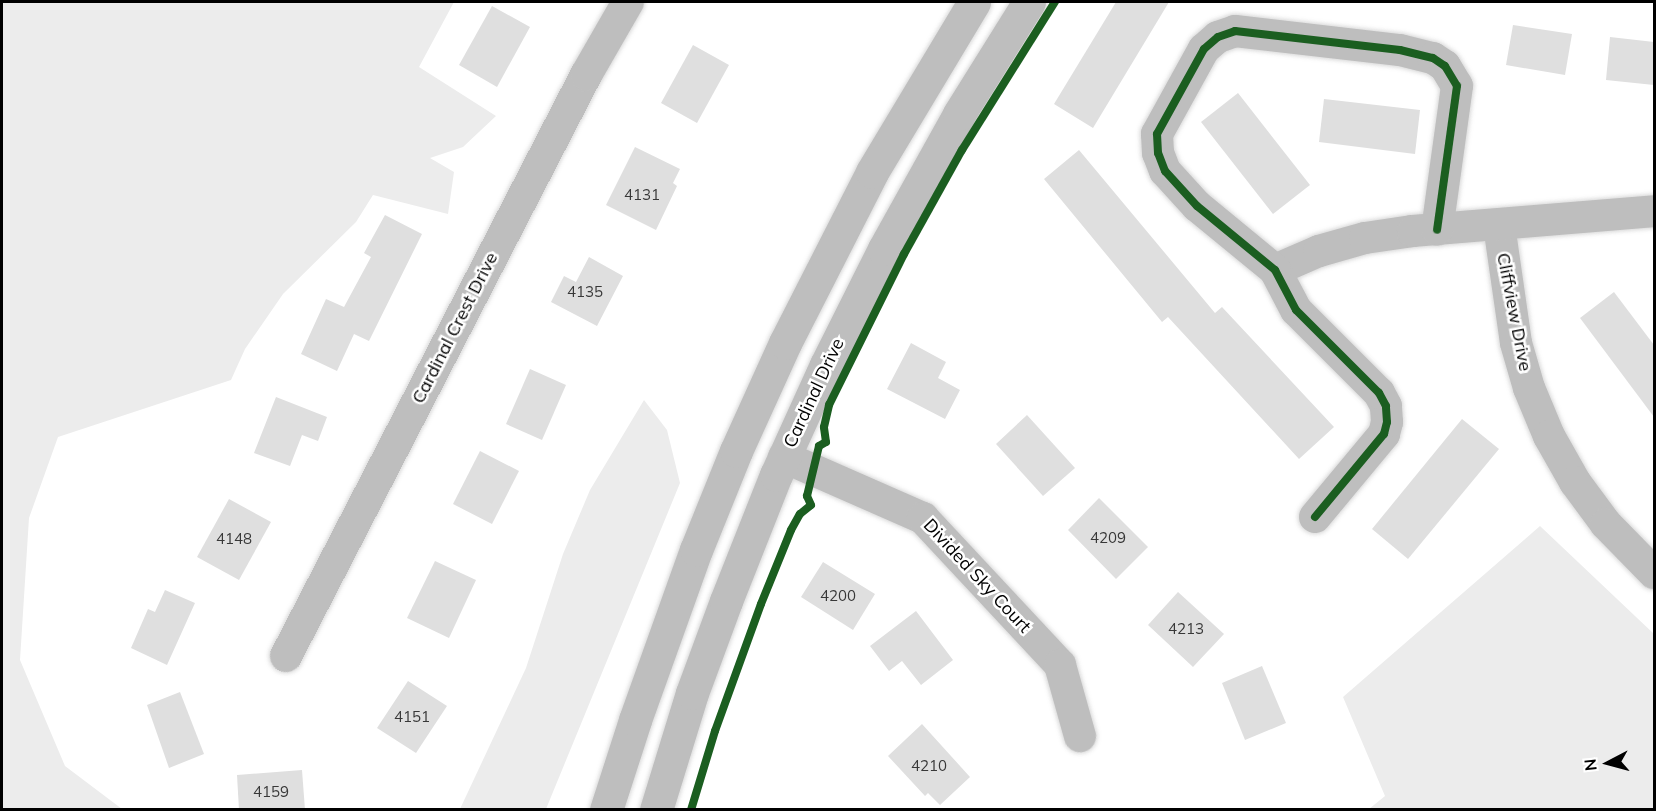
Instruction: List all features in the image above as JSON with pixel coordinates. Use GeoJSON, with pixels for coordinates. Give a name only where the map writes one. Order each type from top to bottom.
{"type":"FeatureCollection","features":[{"type":"Feature","properties":{"kind":"main road"},"geometry":{"type":"LineString","coordinates":[[606,810],[635,720],[696,550],[736,451],[785,343],[872,172],[974,2]]}},
{"type":"Feature","properties":{"kind":"main road","name":"Cardinal Drive"},"geometry":{"type":"LineString","coordinates":[[656,810],[693,693],[726,601],[784,457],[884,249],[959,114],[1029,2]]}},
{"type":"Feature","properties":{"kind":"street","name":"Cardinal Crest Drive"},"geometry":{"type":"LineString","coordinates":[[285,656],[586,75],[628,2]]}},
{"type":"Feature","properties":{"kind":"street"},"geometry":{"type":"LineString","coordinates":[[1315,517],[1384,434],[1387,422],[1386,406],[1379,393],[1296,310],[1275,270],[1197,206],[1165,171],[1158,153],[1157,134],[1204,49],[1218,37],[1235,31],[1400,50],[1433,58],[1444,66],[1457,86],[1437,230]]}},
{"type":"Feature","properties":{"kind":"street"},"geometry":{"type":"LineString","coordinates":[[1275,270],[1319,251],[1365,238],[1654,213]]}},
{"type":"Feature","properties":{"kind":"street","name":"Cliffview Drive"},"geometry":{"type":"LineString","coordinates":[[1499,225],[1516,343],[1529,388],[1549,436],[1575,482],[1605,524],[1654,573]]}},
{"type":"Feature","properties":{"kind":"street","name":"Divided Sky Court"},"geometry":{"type":"LineString","coordinates":[[784,457],[923,518],[1060,665],[1080,736]]}},
{"type":"Feature","properties":{"kind":"shaded area"},"geometry":{"type":"Polygon","coordinates":[[[2,2],[454,2],[419,67],[496,116],[463,147],[430,158],[454,172],[448,214],[373,195],[356,222],[283,294],[245,349],[231,380],[58,437],[29,518],[20,660],[65,766],[122,809],[2,809],[2,2]]]}},
{"type":"Feature","properties":{"kind":"shaded area"},"geometry":{"type":"Polygon","coordinates":[[[644,400],[667,430],[680,483],[546,809],[460,809],[526,668],[563,554],[590,490],[644,400]]]}},
{"type":"Feature","properties":{"kind":"shaded area"},"geometry":{"type":"Polygon","coordinates":[[[1540,526],[1654,634],[1654,809],[1369,809],[1385,796],[1343,697],[1540,526]]]}},
{"type":"Feature","properties":{"kind":"building"},"geometry":{"type":"Polygon","coordinates":[[[1116,2],[1169,2],[1093,128],[1054,104],[1116,2]]]}},
{"type":"Feature","properties":{"kind":"building"},"geometry":{"type":"Polygon","coordinates":[[[492,6],[530,27],[497,87],[459,65],[492,6]]]}},
{"type":"Feature","properties":{"kind":"building"},"geometry":{"type":"Polygon","coordinates":[[[1513,25],[1572,34],[1565,75],[1506,65],[1513,25]]]}},
{"type":"Feature","properties":{"kind":"building"},"geometry":{"type":"Polygon","coordinates":[[[1610,37],[1654,42],[1654,85],[1606,80],[1610,37]]]}},
{"type":"Feature","properties":{"kind":"building"},"geometry":{"type":"Polygon","coordinates":[[[693,45],[729,65],[697,123],[661,103],[693,45]]]}},
{"type":"Feature","properties":{"kind":"building"},"geometry":{"type":"Polygon","coordinates":[[[1238,93],[1310,185],[1273,214],[1201,122],[1238,93]]]}},
{"type":"Feature","properties":{"kind":"building"},"geometry":{"type":"Polygon","coordinates":[[[1324,99],[1420,110],[1415,154],[1319,142],[1324,99]]]}},
{"type":"Feature","properties":{"kind":"building"},"geometry":{"type":"Polygon","coordinates":[[[635,147],[680,169],[673,183],[677,186],[656,230],[606,205],[635,147]]]}},
{"type":"Feature","properties":{"kind":"building"},"geometry":{"type":"Polygon","coordinates":[[[1079,150],[1215,313],[1222,307],[1334,427],[1299,459],[1168,317],[1162,322],[1044,179],[1079,150]]]}},
{"type":"Feature","properties":{"kind":"building"},"geometry":{"type":"Polygon","coordinates":[[[385,215],[422,234],[369,341],[354,334],[337,371],[301,354],[326,299],[344,307],[371,257],[364,253],[385,215]]]}},
{"type":"Feature","properties":{"kind":"building"},"geometry":{"type":"Polygon","coordinates":[[[589,257],[623,276],[597,326],[551,302],[564,276],[576,282],[589,257]]]}},
{"type":"Feature","properties":{"kind":"building"},"geometry":{"type":"Polygon","coordinates":[[[1614,292],[1654,345],[1654,417],[1580,318],[1614,292]]]}},
{"type":"Feature","properties":{"kind":"building"},"geometry":{"type":"Polygon","coordinates":[[[911,343],[946,362],[938,378],[960,390],[945,419],[887,389],[911,343]]]}},
{"type":"Feature","properties":{"kind":"building"},"geometry":{"type":"Polygon","coordinates":[[[530,369],[566,385],[542,440],[506,424],[530,369]]]}},
{"type":"Feature","properties":{"kind":"building"},"geometry":{"type":"Polygon","coordinates":[[[276,397],[327,417],[318,441],[302,435],[290,466],[254,453],[276,397]]]}},
{"type":"Feature","properties":{"kind":"building"},"geometry":{"type":"Polygon","coordinates":[[[1027,415],[1075,468],[1043,496],[996,444],[1027,415]]]}},
{"type":"Feature","properties":{"kind":"building"},"geometry":{"type":"Polygon","coordinates":[[[1462,419],[1499,449],[1408,559],[1372,529],[1462,419]]]}},
{"type":"Feature","properties":{"kind":"building"},"geometry":{"type":"Polygon","coordinates":[[[480,451],[519,471],[492,524],[453,504],[480,451]]]}},
{"type":"Feature","properties":{"kind":"building"},"geometry":{"type":"Polygon","coordinates":[[[1099,498],[1148,547],[1116,579],[1068,530],[1099,498]]]}},
{"type":"Feature","properties":{"kind":"building"},"geometry":{"type":"Polygon","coordinates":[[[229,499],[271,522],[239,580],[197,557],[229,499]]]}},
{"type":"Feature","properties":{"kind":"building"},"geometry":{"type":"Polygon","coordinates":[[[435,561],[476,580],[449,638],[407,618],[435,561]]]}},
{"type":"Feature","properties":{"kind":"building"},"geometry":{"type":"Polygon","coordinates":[[[823,562],[875,594],[853,630],[801,597],[823,562]]]}},
{"type":"Feature","properties":{"kind":"building"},"geometry":{"type":"Polygon","coordinates":[[[165,590],[195,603],[167,665],[131,648],[148,609],[155,612],[165,590]]]}},
{"type":"Feature","properties":{"kind":"building"},"geometry":{"type":"Polygon","coordinates":[[[1178,592],[1224,634],[1193,667],[1148,625],[1178,592]]]}},
{"type":"Feature","properties":{"kind":"building"},"geometry":{"type":"Polygon","coordinates":[[[916,611],[953,660],[921,685],[902,661],[889,671],[870,646],[916,611]]]}},
{"type":"Feature","properties":{"kind":"building"},"geometry":{"type":"Polygon","coordinates":[[[1262,666],[1286,723],[1245,740],[1222,683],[1262,666]]]}},
{"type":"Feature","properties":{"kind":"building"},"geometry":{"type":"Polygon","coordinates":[[[408,681],[447,706],[416,753],[377,728],[408,681]]]}},
{"type":"Feature","properties":{"kind":"building"},"geometry":{"type":"Polygon","coordinates":[[[180,692],[204,754],[169,768],[147,705],[180,692]]]}},
{"type":"Feature","properties":{"kind":"building"},"geometry":{"type":"Polygon","coordinates":[[[922,724],[970,777],[940,805],[928,793],[925,796],[888,756],[922,724]]]}},
{"type":"Feature","properties":{"kind":"building"},"geometry":{"type":"Polygon","coordinates":[[[302,770],[305,810],[239,810],[237,775],[302,770]]]}},
{"type":"Feature","properties":{"kind":"cycle path"},"geometry":{"type":"LineString","coordinates":[[691,810],[715,731],[761,604],[791,530],[800,514],[811,505],[807,496],[819,446],[826,442],[824,427],[829,405],[904,254],[962,150],[1055,2]]}},
{"type":"Feature","properties":{"kind":"cycle path"},"geometry":{"type":"LineString","coordinates":[[1315,517],[1384,434],[1387,422],[1386,406],[1379,393],[1296,310],[1275,270],[1197,206],[1165,171],[1158,153],[1157,134],[1204,49],[1218,37],[1235,31],[1400,50],[1433,58],[1445,66],[1457,86],[1437,230]]}}]}
